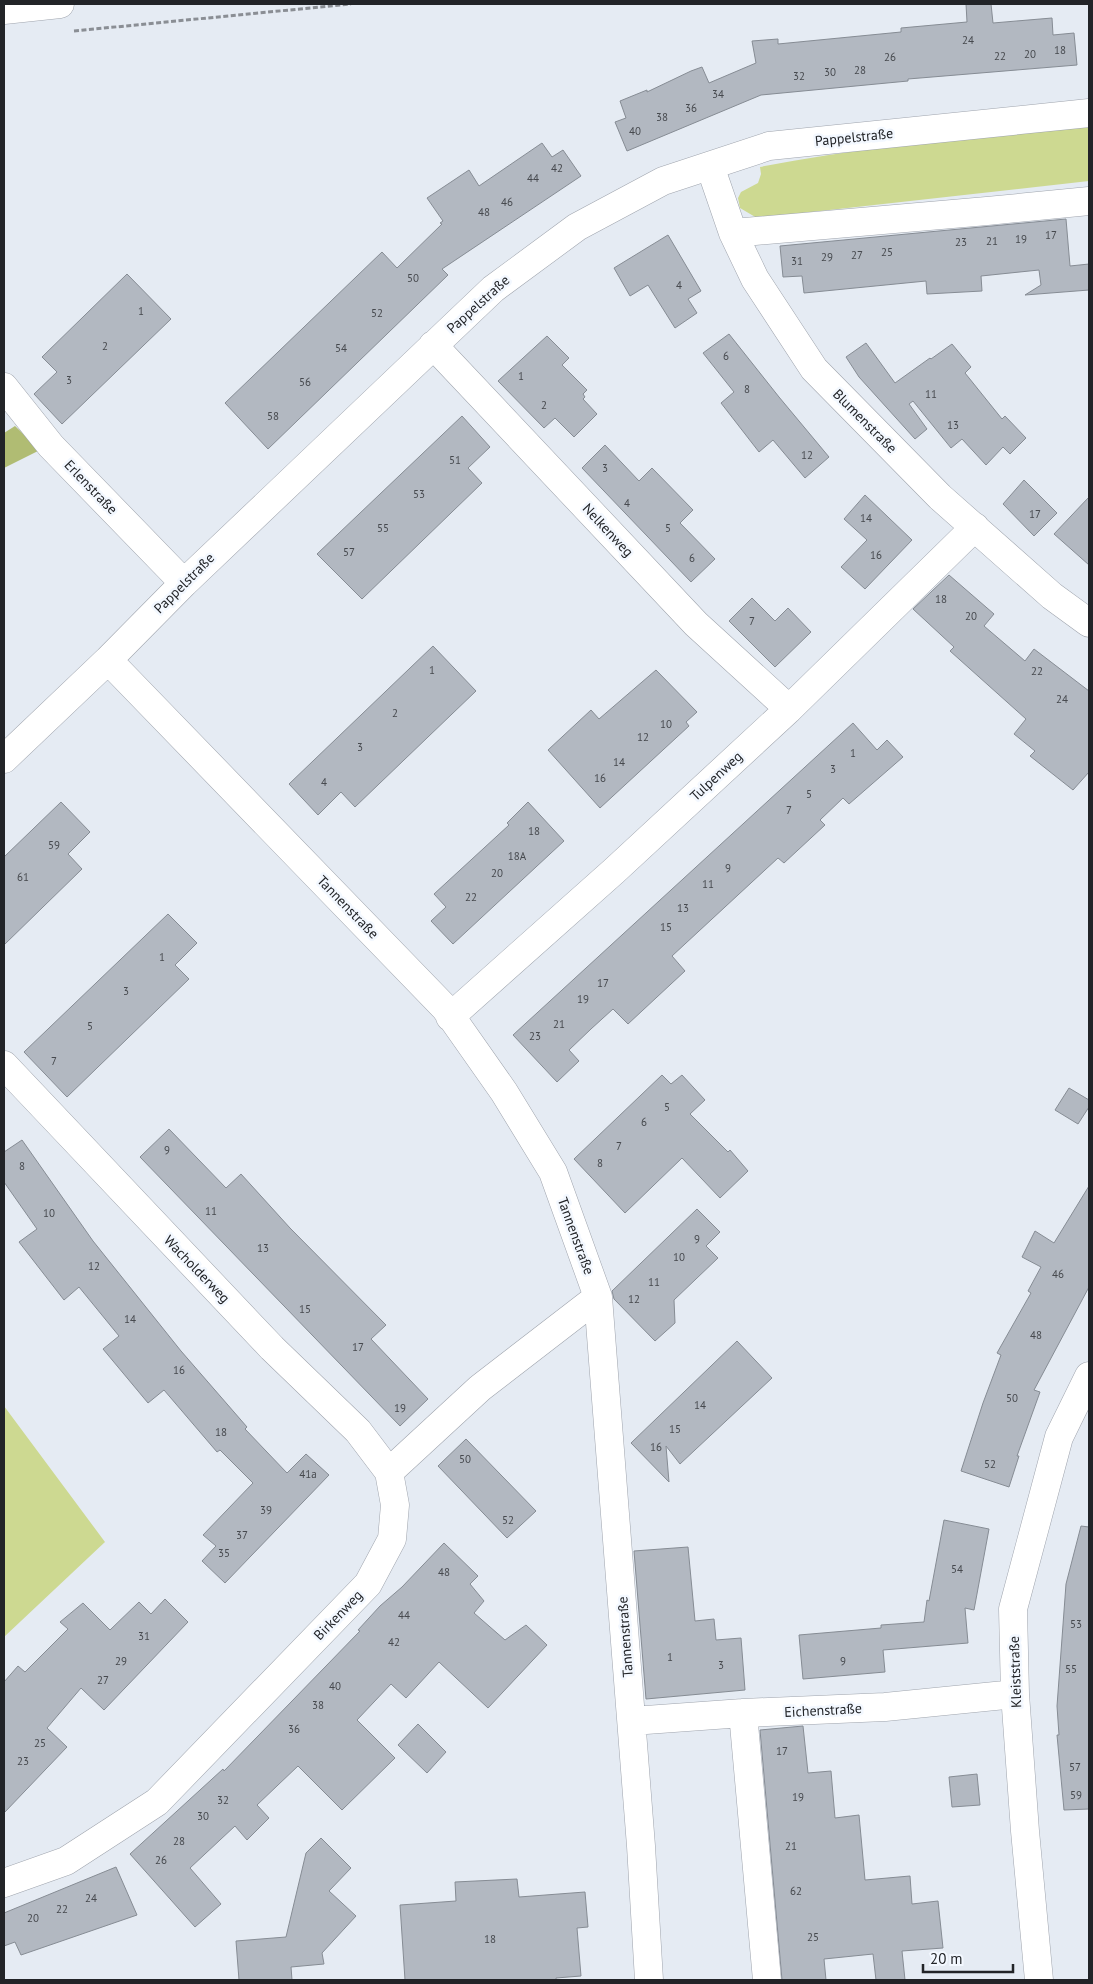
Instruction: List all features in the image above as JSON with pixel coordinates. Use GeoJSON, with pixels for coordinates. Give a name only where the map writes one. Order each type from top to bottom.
{"type":"FeatureCollection","features":[{"type":"Feature","properties":{"kind":"street"},"geometry":{"type":"LineString","coordinates":[[4,10],[60,4]]}},
{"type":"Feature","properties":{"kind":"street","name":"Pappelstraße"},"geometry":{"type":"LineString","coordinates":[[4,758],[108,660],[184,583],[493,289],[539,253],[577,227],[663,181],[769,146],[1089,113]]}},
{"type":"Feature","properties":{"kind":"street","name":"Blumenstraße"},"geometry":{"type":"LineString","coordinates":[[710,166],[733,233],[755,279],[814,369],[940,497],[1052,596],[1089,623]]}},
{"type":"Feature","properties":{"kind":"street"},"geometry":{"type":"LineString","coordinates":[[733,233],[987,212],[1089,201]]}},
{"type":"Feature","properties":{"kind":"street","name":"Nelkenweg"},"geometry":{"type":"LineString","coordinates":[[433,345],[696,624],[789,709]]}},
{"type":"Feature","properties":{"kind":"street","name":"Erlenstraße"},"geometry":{"type":"LineString","coordinates":[[4,386],[52,446],[184,583]]}},
{"type":"Feature","properties":{"kind":"street","name":"Tulpenweg"},"geometry":{"type":"LineString","coordinates":[[450,1017],[614,871],[789,709],[975,527]]}},
{"type":"Feature","properties":{"kind":"street","name":"Tannenstraße"},"geometry":{"type":"LineString","coordinates":[[108,660],[445,1008],[504,1092],[552,1172],[598,1297],[642,1846],[649,1980]]}},
{"type":"Feature","properties":{"kind":"street","name":"Wacholderweg"},"geometry":{"type":"LineString","coordinates":[[4,1065],[272,1348],[358,1432],[389,1472]]}},
{"type":"Feature","properties":{"kind":"street"},"geometry":{"type":"LineString","coordinates":[[389,1472],[480,1388],[598,1297]]}},
{"type":"Feature","properties":{"kind":"street","name":"Kleiststraße"},"geometry":{"type":"LineString","coordinates":[[1039,1980],[1015,1694],[1013,1609],[1059,1437],[1089,1376]]}},
{"type":"Feature","properties":{"kind":"street","name":"Birkenweg"},"geometry":{"type":"LineString","coordinates":[[4,1883],[66,1861],[157,1802],[368,1584],[392,1539],[395,1505],[389,1472]]}},
{"type":"Feature","properties":{"kind":"street","name":"Eichenstraße"},"geometry":{"type":"LineString","coordinates":[[632,1721],[743,1713],[886,1707],[1015,1694]]}},
{"type":"Feature","properties":{"kind":"street"},"geometry":{"type":"LineString","coordinates":[[743,1713],[767,1980]]}},
{"type":"Feature","properties":{"kind":"path"},"geometry":{"type":"LineString","coordinates":[[73,31],[351,4]]}},
{"type":"Feature","properties":{"kind":"green space"},"geometry":{"type":"Polygon","coordinates":[[[1089,126],[1089,181],[757,218],[740,208],[738,198],[741,192],[758,183],[761,174],[760,167],[842,153],[965,138],[1089,126]]]}},
{"type":"Feature","properties":{"kind":"green space"},"geometry":{"type":"Polygon","coordinates":[[[15,426],[40,450],[4,468],[4,433],[15,426]]]}},
{"type":"Feature","properties":{"kind":"green space"},"geometry":{"type":"Polygon","coordinates":[[[4,1406],[105,1542],[4,1637],[4,1406]]]}},
{"type":"Feature","properties":{"kind":"building"},"geometry":{"type":"Polygon","coordinates":[[[966,4],[991,4],[993,23],[1052,18],[1053,35],[1074,33],[1077,65],[908,79],[908,81],[761,95],[627,151],[615,122],[626,118],[620,101],[647,90],[647,92],[691,71],[702,67],[709,83],[756,63],[752,41],[778,39],[778,44],[901,32],[901,28],[967,22],[966,4]]]}},
{"type":"Feature","properties":{"kind":"building"},"geometry":{"type":"Polygon","coordinates":[[[542,143],[552,157],[563,150],[581,176],[442,269],[448,275],[268,449],[225,403],[382,252],[397,268],[442,224],[440,223],[443,221],[427,198],[469,170],[479,186],[542,143]]]}},
{"type":"Feature","properties":{"kind":"building"},"geometry":{"type":"Polygon","coordinates":[[[1066,219],[1070,266],[1089,264],[1089,290],[1025,295],[1041,285],[1039,270],[981,276],[982,291],[927,294],[926,281],[804,293],[802,276],[783,277],[780,246],[1066,219]]]}},
{"type":"Feature","properties":{"kind":"building"},"geometry":{"type":"Polygon","coordinates":[[[668,235],[701,291],[688,299],[697,313],[675,328],[648,285],[630,296],[614,268],[668,235]]]}},
{"type":"Feature","properties":{"kind":"building"},"geometry":{"type":"Polygon","coordinates":[[[127,274],[171,319],[62,424],[34,394],[57,372],[42,357],[127,274]]]}},
{"type":"Feature","properties":{"kind":"building"},"geometry":{"type":"Polygon","coordinates":[[[729,334],[829,457],[805,478],[773,440],[759,452],[721,403],[734,392],[703,353],[729,334]]]}},
{"type":"Feature","properties":{"kind":"building"},"geometry":{"type":"Polygon","coordinates":[[[547,336],[569,358],[562,365],[587,390],[583,394],[585,397],[583,399],[597,414],[574,437],[555,418],[544,428],[498,381],[547,336]]]}},
{"type":"Feature","properties":{"kind":"building"},"geometry":{"type":"Polygon","coordinates":[[[866,343],[895,383],[952,344],[971,367],[965,373],[1002,419],[1005,416],[1026,438],[1010,454],[1003,447],[986,465],[962,439],[951,448],[913,401],[909,404],[927,429],[915,439],[859,377],[846,357],[866,343]]]}},
{"type":"Feature","properties":{"kind":"building"},"geometry":{"type":"Polygon","coordinates":[[[462,416],[490,447],[468,468],[482,483],[362,599],[317,554],[462,416]]]}},
{"type":"Feature","properties":{"kind":"building"},"geometry":{"type":"Polygon","coordinates":[[[605,445],[639,481],[652,468],[693,510],[680,523],[715,559],[691,582],[582,468],[605,445]]]}},
{"type":"Feature","properties":{"kind":"building"},"geometry":{"type":"Polygon","coordinates":[[[1024,480],[1057,513],[1034,536],[1003,504],[1024,480]]]}},
{"type":"Feature","properties":{"kind":"building"},"geometry":{"type":"Polygon","coordinates":[[[865,495],[912,540],[865,589],[841,567],[867,540],[844,519],[865,495]]]}},
{"type":"Feature","properties":{"kind":"building"},"geometry":{"type":"Polygon","coordinates":[[[1089,497],[1089,565],[1054,534],[1089,497]]]}},
{"type":"Feature","properties":{"kind":"building"},"geometry":{"type":"Polygon","coordinates":[[[949,575],[994,614],[984,626],[1025,661],[1034,649],[1089,691],[1089,772],[1073,790],[1030,756],[1035,751],[1014,734],[1026,719],[950,651],[954,647],[913,609],[949,575]]]}},
{"type":"Feature","properties":{"kind":"building"},"geometry":{"type":"Polygon","coordinates":[[[752,598],[775,621],[788,608],[811,632],[775,667],[729,621],[752,598]]]}},
{"type":"Feature","properties":{"kind":"building"},"geometry":{"type":"Polygon","coordinates":[[[433,646],[476,691],[355,807],[341,792],[318,815],[289,784],[433,646]]]}},
{"type":"Feature","properties":{"kind":"building"},"geometry":{"type":"Polygon","coordinates":[[[656,670],[697,712],[686,722],[689,726],[600,808],[548,750],[591,710],[599,719],[656,670]]]}},
{"type":"Feature","properties":{"kind":"building"},"geometry":{"type":"Polygon","coordinates":[[[853,723],[877,750],[887,740],[903,757],[849,804],[843,798],[820,820],[825,825],[784,863],[778,858],[672,956],[685,971],[628,1024],[613,1009],[591,1029],[569,1050],[579,1061],[557,1082],[513,1035],[853,723]]]}},
{"type":"Feature","properties":{"kind":"building"},"geometry":{"type":"Polygon","coordinates":[[[61,802],[90,832],[68,854],[82,869],[4,945],[4,857],[61,802]]]}},
{"type":"Feature","properties":{"kind":"building"},"geometry":{"type":"Polygon","coordinates":[[[528,802],[564,841],[453,944],[431,921],[446,907],[434,894],[509,825],[507,823],[528,802]]]}},
{"type":"Feature","properties":{"kind":"building"},"geometry":{"type":"Polygon","coordinates":[[[168,914],[197,943],[175,965],[189,979],[67,1097],[24,1052],[168,914]]]}},
{"type":"Feature","properties":{"kind":"building"},"geometry":{"type":"Polygon","coordinates":[[[662,1075],[671,1084],[682,1075],[705,1100],[690,1114],[728,1152],[730,1150],[748,1171],[720,1198],[682,1158],[625,1213],[574,1159],[662,1075]]]}},
{"type":"Feature","properties":{"kind":"building"},"geometry":{"type":"Polygon","coordinates":[[[1069,1088],[1089,1100],[1089,1107],[1078,1124],[1055,1110],[1069,1088]]]}},
{"type":"Feature","properties":{"kind":"building"},"geometry":{"type":"Polygon","coordinates":[[[169,1129],[226,1188],[241,1174],[290,1228],[386,1325],[371,1339],[428,1399],[400,1426],[140,1157],[169,1129]]]}},
{"type":"Feature","properties":{"kind":"building"},"geometry":{"type":"Polygon","coordinates":[[[22,1140],[93,1241],[181,1351],[247,1427],[245,1429],[287,1473],[306,1454],[329,1475],[225,1583],[202,1561],[216,1546],[203,1535],[253,1483],[220,1450],[217,1452],[164,1390],[148,1403],[103,1349],[119,1336],[79,1287],[64,1300],[19,1242],[37,1229],[4,1182],[4,1152],[22,1140]]]}},
{"type":"Feature","properties":{"kind":"building"},"geometry":{"type":"Polygon","coordinates":[[[1089,1186],[1089,1287],[1034,1390],[1040,1392],[1017,1456],[1019,1456],[1009,1487],[961,1471],[1001,1355],[997,1353],[1031,1293],[1028,1291],[1041,1267],[1022,1257],[1035,1231],[1054,1243],[1089,1186]]]}},
{"type":"Feature","properties":{"kind":"building"},"geometry":{"type":"Polygon","coordinates":[[[697,1209],[720,1232],[706,1246],[718,1258],[674,1300],[675,1323],[655,1341],[614,1299],[612,1291],[697,1209]]]}},
{"type":"Feature","properties":{"kind":"building"},"geometry":{"type":"Polygon","coordinates":[[[737,1341],[772,1378],[680,1464],[666,1446],[669,1482],[631,1443],[737,1341]]]}},
{"type":"Feature","properties":{"kind":"building"},"geometry":{"type":"Polygon","coordinates":[[[466,1439],[536,1511],[507,1538],[438,1466],[466,1439]]]}},
{"type":"Feature","properties":{"kind":"building"},"geometry":{"type":"Polygon","coordinates":[[[944,1520],[989,1529],[974,1610],[965,1608],[968,1643],[883,1650],[885,1672],[803,1679],[799,1635],[881,1628],[881,1625],[924,1622],[944,1520]]]}},
{"type":"Feature","properties":{"kind":"building"},"geometry":{"type":"Polygon","coordinates":[[[1081,1526],[1089,1527],[1089,1809],[1064,1810],[1057,1735],[1059,1735],[1057,1706],[1066,1584],[1081,1526]]]}},
{"type":"Feature","properties":{"kind":"building"},"geometry":{"type":"Polygon","coordinates":[[[444,1543],[478,1576],[470,1584],[484,1601],[474,1613],[505,1640],[526,1625],[547,1645],[488,1708],[439,1662],[406,1698],[391,1684],[357,1720],[395,1758],[342,1810],[298,1766],[257,1805],[269,1818],[247,1840],[235,1826],[190,1868],[221,1904],[195,1927],[130,1854],[223,1769],[224,1771],[360,1631],[358,1630],[380,1606],[402,1587],[444,1543]]]}},
{"type":"Feature","properties":{"kind":"building"},"geometry":{"type":"Polygon","coordinates":[[[688,1547],[695,1621],[714,1619],[716,1640],[741,1638],[745,1690],[646,1699],[634,1551],[688,1547]]]}},
{"type":"Feature","properties":{"kind":"building"},"geometry":{"type":"Polygon","coordinates":[[[165,1599],[188,1622],[104,1710],[81,1688],[47,1728],[67,1747],[4,1813],[4,1682],[18,1666],[25,1672],[68,1629],[60,1622],[83,1603],[110,1630],[139,1602],[151,1614],[165,1599]]]}},
{"type":"Feature","properties":{"kind":"building"},"geometry":{"type":"Polygon","coordinates":[[[418,1724],[446,1752],[427,1773],[398,1745],[418,1724]]]}},
{"type":"Feature","properties":{"kind":"building"},"geometry":{"type":"Polygon","coordinates":[[[803,1726],[808,1773],[831,1771],[835,1818],[859,1815],[865,1880],[910,1876],[912,1904],[938,1901],[943,1948],[902,1951],[905,1980],[876,1980],[873,1954],[824,1959],[826,1980],[782,1980],[760,1730],[803,1726]]]}},
{"type":"Feature","properties":{"kind":"building"},"geometry":{"type":"Polygon","coordinates":[[[977,1774],[980,1805],[952,1807],[949,1777],[977,1774]]]}},
{"type":"Feature","properties":{"kind":"building"},"geometry":{"type":"Polygon","coordinates":[[[321,1838],[351,1868],[329,1891],[356,1916],[322,1953],[324,1964],[291,1967],[292,1980],[239,1980],[236,1941],[286,1937],[306,1853],[321,1838]]]}},
{"type":"Feature","properties":{"kind":"building"},"geometry":{"type":"Polygon","coordinates":[[[116,1867],[137,1915],[21,1955],[15,1942],[4,1946],[4,1913],[116,1867]]]}},
{"type":"Feature","properties":{"kind":"building"},"geometry":{"type":"Polygon","coordinates":[[[517,1879],[519,1897],[585,1892],[588,1927],[577,1928],[581,1976],[556,1978],[556,1980],[405,1980],[400,1905],[456,1901],[455,1882],[517,1879]]]}}]}
